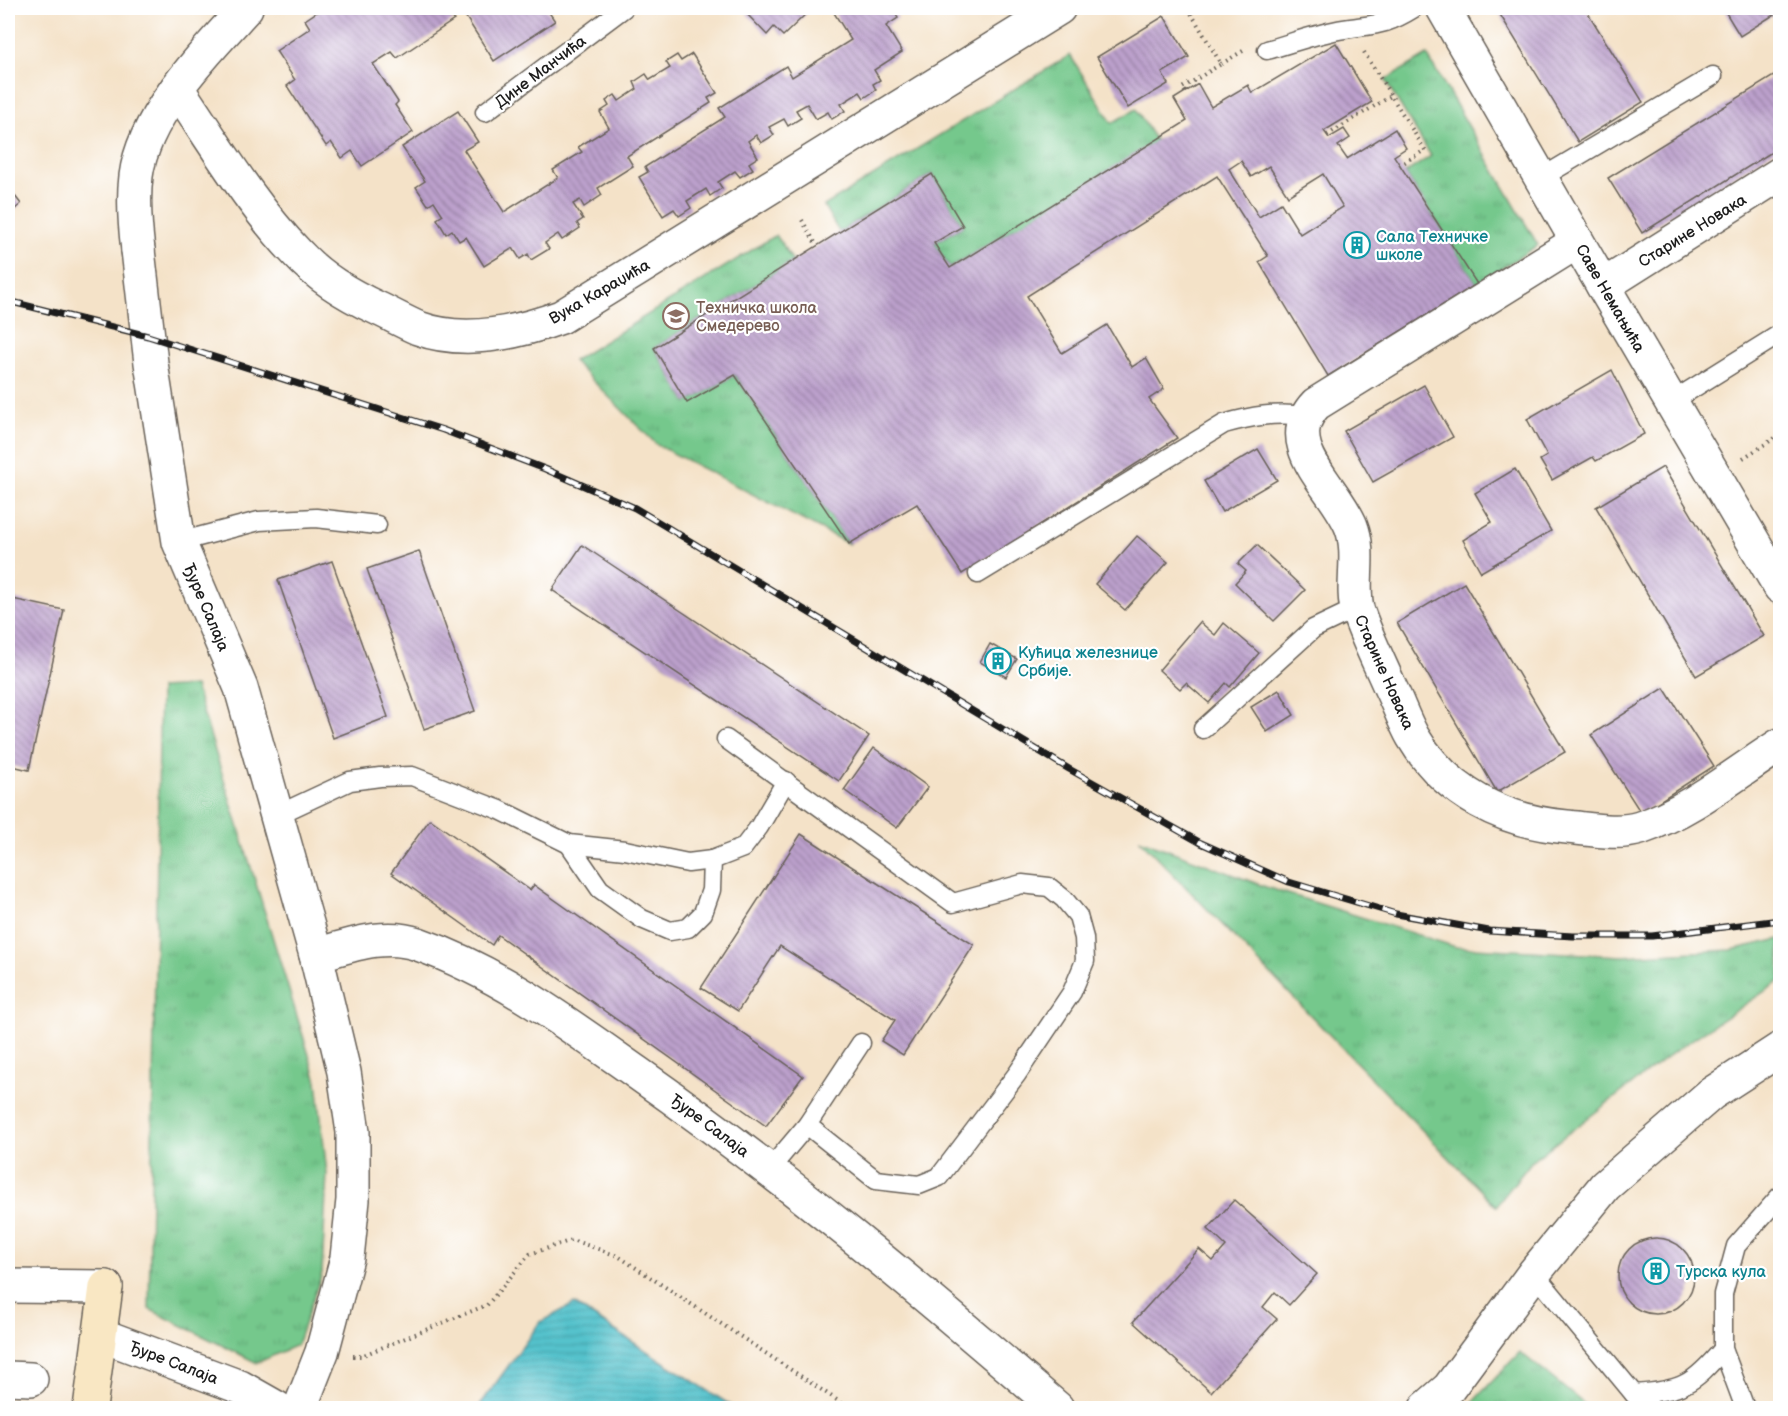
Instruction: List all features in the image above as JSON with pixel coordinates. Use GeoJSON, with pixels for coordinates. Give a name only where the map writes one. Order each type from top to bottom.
{"type":"FeatureCollection","features":[{"type":"Feature","properties":{"kind":"main road"},"geometry":{"type":"LineString","coordinates":[[90,1408],[106,1287]]}},
{"type":"Feature","properties":{"kind":"street","name":"Ђуре Салаја"},"geometry":{"type":"LineString","coordinates":[[246,8],[177,88],[146,141],[136,175],[135,226],[151,363],[179,542],[241,688],[275,816],[316,955],[344,1072],[353,1132],[352,1200],[347,1258],[322,1352],[300,1408]]}},
{"type":"Feature","properties":{"kind":"street","name":"Вука Караџића"},"geometry":{"type":"LineString","coordinates":[[177,88],[274,227],[299,256],[335,285],[420,328],[455,336],[501,333],[523,331],[561,317],[1059,8]]}},
{"type":"Feature","properties":{"kind":"street","name":"Саве Немањића"},"geometry":{"type":"LineString","coordinates":[[1443,8],[1577,242],[1780,587]]}},
{"type":"Feature","properties":{"kind":"street","name":"Старине Новака"},"geometry":{"type":"LineString","coordinates":[[1604,286],[1780,174]]}},
{"type":"Feature","properties":{"kind":"street"},"geometry":{"type":"LineString","coordinates":[[1305,416],[1316,404],[1577,242]]}},
{"type":"Feature","properties":{"kind":"street","name":"Старине Новака"},"geometry":{"type":"LineString","coordinates":[[1305,416],[1301,438],[1306,454],[1340,505],[1352,528],[1357,564],[1357,608],[1413,736],[1433,764],[1454,785],[1478,802],[1514,817],[1554,826],[1599,830],[1636,829],[1662,819],[1780,745]]}},
{"type":"Feature","properties":{"kind":"street","name":"Ђуре Салаја"},"geometry":{"type":"LineString","coordinates":[[316,955],[382,939],[417,944],[515,990],[577,1030],[769,1170],[1057,1408]]}},
{"type":"Feature","properties":{"kind":"street"},"geometry":{"type":"LineString","coordinates":[[1426,1408],[1449,1388],[1534,1273],[1605,1186],[1711,1094],[1780,1049]]}},
{"type":"Feature","properties":{"kind":"street"},"geometry":{"type":"LineString","coordinates":[[8,1286],[106,1287]]}},
{"type":"Feature","properties":{"kind":"street","name":"Ђуре Салаја"},"geometry":{"type":"LineString","coordinates":[[101,1335],[240,1387],[277,1408]]}},
{"type":"Feature","properties":{"kind":"lane","name":"Дине Манчића"},"geometry":{"type":"LineString","coordinates":[[485,112],[624,8]]}},
{"type":"Feature","properties":{"kind":"lane"},"geometry":{"type":"LineString","coordinates":[[1267,50],[1343,29],[1374,27],[1394,21],[1414,8]]}},
{"type":"Feature","properties":{"kind":"lane"},"geometry":{"type":"LineString","coordinates":[[1541,178],[1713,76]]}},
{"type":"Feature","properties":{"kind":"lane"},"geometry":{"type":"LineString","coordinates":[[1671,402],[1780,334]]}},
{"type":"Feature","properties":{"kind":"lane"},"geometry":{"type":"LineString","coordinates":[[978,574],[1224,424],[1254,415],[1281,413],[1305,416]]}},
{"type":"Feature","properties":{"kind":"lane"},"geometry":{"type":"LineString","coordinates":[[179,542],[259,521],[316,518],[377,525]]}},
{"type":"Feature","properties":{"kind":"lane"},"geometry":{"type":"LineString","coordinates":[[1203,729],[1313,629],[1357,608]]}},
{"type":"Feature","properties":{"kind":"lane"},"geometry":{"type":"LineString","coordinates":[[726,739],[786,780],[953,903],[1022,884],[1049,887],[1064,899],[1077,916],[1084,938],[1085,961],[1072,992],[1017,1074],[939,1177],[919,1185],[876,1180],[807,1125]]}},
{"type":"Feature","properties":{"kind":"lane"},"geometry":{"type":"LineString","coordinates":[[275,816],[350,781],[412,776],[500,810],[569,844],[625,850],[688,863],[712,860],[742,848],[759,827],[786,780]]}},
{"type":"Feature","properties":{"kind":"lane"},"geometry":{"type":"LineString","coordinates":[[569,844],[600,889],[642,920],[670,931],[688,928],[702,913],[711,890],[712,860]]}},
{"type":"Feature","properties":{"kind":"lane"},"geometry":{"type":"LineString","coordinates":[[769,1170],[807,1125],[861,1043]]}},
{"type":"Feature","properties":{"kind":"lane"},"geometry":{"type":"LineString","coordinates":[[1745,1408],[1723,1349],[1723,1294],[1736,1246],[1780,1196]]}},
{"type":"Feature","properties":{"kind":"lane"},"geometry":{"type":"LineString","coordinates":[[1534,1273],[1634,1394],[1651,1408]]}},
{"type":"Feature","properties":{"kind":"lane"},"geometry":{"type":"LineString","coordinates":[[1634,1394],[1669,1392],[1700,1376],[1723,1349]]}},
{"type":"Feature","properties":{"kind":"path"},"geometry":{"type":"LineString","coordinates":[[1185,92],[1182,87],[1221,64],[1188,8]]}},
{"type":"Feature","properties":{"kind":"path"},"geometry":{"type":"LineString","coordinates":[[1361,47],[1425,150],[1400,165]]}},
{"type":"Feature","properties":{"kind":"path"},"geometry":{"type":"LineString","coordinates":[[1327,135],[1391,96]]}},
{"type":"Feature","properties":{"kind":"path"},"geometry":{"type":"LineString","coordinates":[[801,220],[817,246]]}},
{"type":"Feature","properties":{"kind":"path"},"geometry":{"type":"LineString","coordinates":[[1714,476],[1780,435]]}},
{"type":"Feature","properties":{"kind":"path"},"geometry":{"type":"LineString","coordinates":[[322,1352],[361,1356],[487,1305],[530,1254],[572,1240],[618,1256],[849,1408]]}},
{"type":"Feature","properties":{"kind":"green space"},"geometry":{"type":"Polygon","coordinates":[[[1070,55],[1112,123],[1136,109],[1156,141],[950,268],[934,243],[963,226],[932,174],[839,232],[824,206],[1070,55]]]}},
{"type":"Feature","properties":{"kind":"green space"},"geometry":{"type":"Polygon","coordinates":[[[1427,55],[1538,245],[1477,284],[1405,173],[1431,156],[1385,80],[1427,55]]]}},
{"type":"Feature","properties":{"kind":"green space"},"geometry":{"type":"Polygon","coordinates":[[[776,235],[793,261],[654,348],[687,403],[735,375],[849,544],[657,445],[573,361],[776,235]]]}},
{"type":"Feature","properties":{"kind":"green space"},"geometry":{"type":"Polygon","coordinates":[[[195,686],[317,1081],[327,1174],[322,1273],[297,1345],[257,1363],[149,1309],[160,688],[195,686]]]}},
{"type":"Feature","properties":{"kind":"green space"},"geometry":{"type":"Polygon","coordinates":[[[1139,839],[1266,887],[1456,947],[1622,956],[1731,950],[1780,939],[1780,981],[1678,1049],[1532,1161],[1496,1206],[1139,839]]]}},
{"type":"Feature","properties":{"kind":"green space"},"geometry":{"type":"Polygon","coordinates":[[[1520,1352],[1589,1408],[1467,1408],[1520,1352]]]}},
{"type":"Feature","properties":{"kind":"water"},"geometry":{"type":"Polygon","coordinates":[[[574,1304],[735,1408],[478,1408],[540,1322],[574,1304]]]}},
{"type":"Feature","properties":{"kind":"building"},"geometry":{"type":"Polygon","coordinates":[[[323,8],[446,8],[454,20],[397,58],[392,52],[373,64],[398,102],[395,105],[413,132],[362,166],[352,151],[342,158],[331,142],[326,146],[287,86],[295,80],[276,51],[310,28],[305,20],[323,8]]]}},
{"type":"Feature","properties":{"kind":"building"},"geometry":{"type":"Polygon","coordinates":[[[460,8],[546,8],[555,21],[494,61],[460,8]]]}},
{"type":"Feature","properties":{"kind":"building"},"geometry":{"type":"Polygon","coordinates":[[[750,8],[805,8],[808,12],[783,36],[774,27],[767,35],[747,14],[752,10],[750,8]]]}},
{"type":"Feature","properties":{"kind":"building"},"geometry":{"type":"Polygon","coordinates":[[[831,8],[892,8],[898,18],[886,26],[902,52],[874,70],[880,80],[873,84],[876,90],[864,98],[860,92],[841,104],[845,111],[832,119],[828,112],[816,119],[807,104],[796,110],[801,118],[788,126],[784,119],[769,127],[774,135],[761,143],[756,135],[748,141],[758,157],[749,163],[753,169],[740,177],[735,171],[718,182],[722,188],[710,196],[706,189],[687,201],[691,208],[679,216],[674,209],[663,216],[639,177],[648,172],[645,167],[725,117],[719,108],[786,66],[792,77],[851,40],[831,8]]]}},
{"type":"Feature","properties":{"kind":"building"},"geometry":{"type":"Polygon","coordinates":[[[1496,8],[1585,8],[1643,102],[1578,142],[1496,8]]]}},
{"type":"Feature","properties":{"kind":"building"},"geometry":{"type":"Polygon","coordinates":[[[1723,8],[1780,8],[1780,11],[1740,36],[1723,8]]]}},
{"type":"Feature","properties":{"kind":"building"},"geometry":{"type":"Polygon","coordinates":[[[1164,16],[1189,57],[1162,73],[1168,84],[1128,108],[1097,57],[1164,16]]]}},
{"type":"Feature","properties":{"kind":"building","name":"Техничка школа Смедерево"},"geometry":{"type":"Polygon","coordinates":[[[1336,43],[1372,102],[1324,131],[1329,138],[1344,129],[1350,138],[1338,146],[1347,159],[1395,129],[1406,148],[1394,156],[1477,284],[1328,376],[1259,262],[1268,256],[1217,176],[1027,296],[1062,353],[1107,325],[1132,367],[1146,358],[1164,389],[1149,399],[1177,438],[962,574],[917,504],[849,544],[735,375],[687,403],[654,348],[932,174],[963,226],[934,243],[950,268],[1187,121],[1174,99],[1198,84],[1211,107],[1248,85],[1252,93],[1336,43]],[[1241,161],[1229,169],[1259,217],[1281,203],[1300,234],[1343,207],[1323,174],[1288,196],[1269,166],[1251,177],[1241,161]]]}},
{"type":"Feature","properties":{"kind":"building"},"geometry":{"type":"Polygon","coordinates":[[[692,54],[717,93],[708,98],[711,103],[627,156],[633,166],[598,188],[602,195],[584,207],[580,200],[573,204],[583,219],[577,223],[580,228],[562,240],[558,234],[545,243],[549,249],[531,260],[528,254],[520,259],[513,248],[484,266],[466,237],[459,241],[452,230],[446,234],[437,219],[443,215],[434,201],[428,205],[416,187],[425,181],[402,147],[458,111],[478,142],[464,150],[504,212],[558,178],[553,170],[582,152],[578,147],[609,128],[600,112],[609,106],[606,101],[615,95],[619,101],[637,89],[634,82],[646,74],[650,80],[670,68],[666,62],[677,55],[681,61],[692,54]]]}},
{"type":"Feature","properties":{"kind":"building"},"geometry":{"type":"Polygon","coordinates":[[[1780,72],[1780,147],[1642,233],[1608,178],[1780,72]]]}},
{"type":"Feature","properties":{"kind":"building"},"geometry":{"type":"Polygon","coordinates":[[[8,187],[21,204],[9,214],[8,212],[8,187]]]}},
{"type":"Feature","properties":{"kind":"building"},"geometry":{"type":"Polygon","coordinates":[[[1612,370],[1644,434],[1596,461],[1593,457],[1552,480],[1540,460],[1547,456],[1527,419],[1612,370]]]}},
{"type":"Feature","properties":{"kind":"building"},"geometry":{"type":"Polygon","coordinates":[[[1424,385],[1453,437],[1373,482],[1344,431],[1424,385]]]}},
{"type":"Feature","properties":{"kind":"building"},"geometry":{"type":"Polygon","coordinates":[[[1258,449],[1277,480],[1222,512],[1204,481],[1258,449]]]}},
{"type":"Feature","properties":{"kind":"building"},"geometry":{"type":"Polygon","coordinates":[[[1663,467],[1764,636],[1696,676],[1596,507],[1663,467]]]}},
{"type":"Feature","properties":{"kind":"building"},"geometry":{"type":"Polygon","coordinates":[[[1515,469],[1551,531],[1481,572],[1463,540],[1492,522],[1475,493],[1515,469]]]}},
{"type":"Feature","properties":{"kind":"building"},"geometry":{"type":"Polygon","coordinates":[[[1137,536],[1168,562],[1125,610],[1095,584],[1137,536]]]}},
{"type":"Feature","properties":{"kind":"building"},"geometry":{"type":"Polygon","coordinates":[[[582,545],[869,736],[839,781],[552,590],[582,545]]]}},
{"type":"Feature","properties":{"kind":"building"},"geometry":{"type":"Polygon","coordinates":[[[1257,545],[1305,590],[1274,621],[1235,583],[1246,571],[1238,564],[1257,545]]]}},
{"type":"Feature","properties":{"kind":"building"},"geometry":{"type":"Polygon","coordinates":[[[419,551],[475,711],[424,729],[367,569],[419,551]]]}},
{"type":"Feature","properties":{"kind":"building"},"geometry":{"type":"Polygon","coordinates":[[[332,561],[388,717],[333,738],[278,580],[332,561]]]}},
{"type":"Feature","properties":{"kind":"building"},"geometry":{"type":"Polygon","coordinates":[[[1464,583],[1565,752],[1497,792],[1397,623],[1464,583]]]}},
{"type":"Feature","properties":{"kind":"building"},"geometry":{"type":"Polygon","coordinates":[[[8,598],[64,610],[29,770],[8,765],[8,598]]]}},
{"type":"Feature","properties":{"kind":"building"},"geometry":{"type":"Polygon","coordinates":[[[1200,622],[1215,635],[1224,623],[1259,653],[1230,687],[1226,683],[1209,703],[1186,683],[1180,689],[1159,670],[1200,622]]]}},
{"type":"Feature","properties":{"kind":"building","name":"Кућица железнице Србије."},"geometry":{"type":"Polygon","coordinates":[[[990,644],[1017,659],[1006,677],[980,662],[990,644]]]}},
{"type":"Feature","properties":{"kind":"building"},"geometry":{"type":"Polygon","coordinates":[[[1664,688],[1714,766],[1641,813],[1591,735],[1664,688]]]}},
{"type":"Feature","properties":{"kind":"building"},"geometry":{"type":"Polygon","coordinates":[[[1279,690],[1294,715],[1267,732],[1251,707],[1279,690]]]}},
{"type":"Feature","properties":{"kind":"building"},"geometry":{"type":"Polygon","coordinates":[[[874,748],[928,787],[897,828],[844,790],[874,748]]]}},
{"type":"Feature","properties":{"kind":"building"},"geometry":{"type":"Polygon","coordinates":[[[430,819],[530,890],[534,885],[803,1076],[766,1126],[498,935],[492,945],[391,873],[430,819]]]}},
{"type":"Feature","properties":{"kind":"building"},"geometry":{"type":"Polygon","coordinates":[[[801,834],[974,945],[903,1055],[881,1041],[895,1020],[780,946],[738,1011],[701,988],[801,834]]]}},
{"type":"Feature","properties":{"kind":"building"},"geometry":{"type":"Polygon","coordinates":[[[1234,1200],[1317,1274],[1289,1305],[1275,1292],[1263,1307],[1277,1319],[1211,1392],[1133,1322],[1199,1249],[1213,1261],[1226,1246],[1208,1229],[1234,1200]]]}},
{"type":"Feature","properties":{"kind":"building","name":"Турска кула"},"geometry":{"type":"Polygon","coordinates":[[[1656,1238],[1671,1241],[1683,1249],[1691,1261],[1694,1276],[1691,1291],[1683,1303],[1671,1311],[1656,1314],[1641,1311],[1629,1303],[1621,1291],[1618,1276],[1621,1261],[1629,1249],[1641,1241],[1656,1238]]]}},
{"type":"Feature","properties":{"kind":"railway"},"geometry":{"type":"LineString","coordinates":[[8,301],[148,336],[443,430],[545,469],[635,508],[1069,769],[1201,843],[1289,882],[1396,914],[1489,931],[1573,936],[1652,936],[1780,920]]}},
{"type":"Feature","properties":{"kind":"place","name":"Сала Техничке школе"},"geometry":{"type":"Point","coordinates":[1357,245]}},
{"type":"Feature","properties":{"kind":"place","name":"Техничка школа Смедерево"},"geometry":{"type":"Point","coordinates":[676,316]}},
{"type":"Feature","properties":{"kind":"place","name":"Кућица железнице Србије."},"geometry":{"type":"Point","coordinates":[998,661]}},
{"type":"Feature","properties":{"kind":"place","name":"Турска кула"},"geometry":{"type":"Point","coordinates":[1656,1271]}}]}
